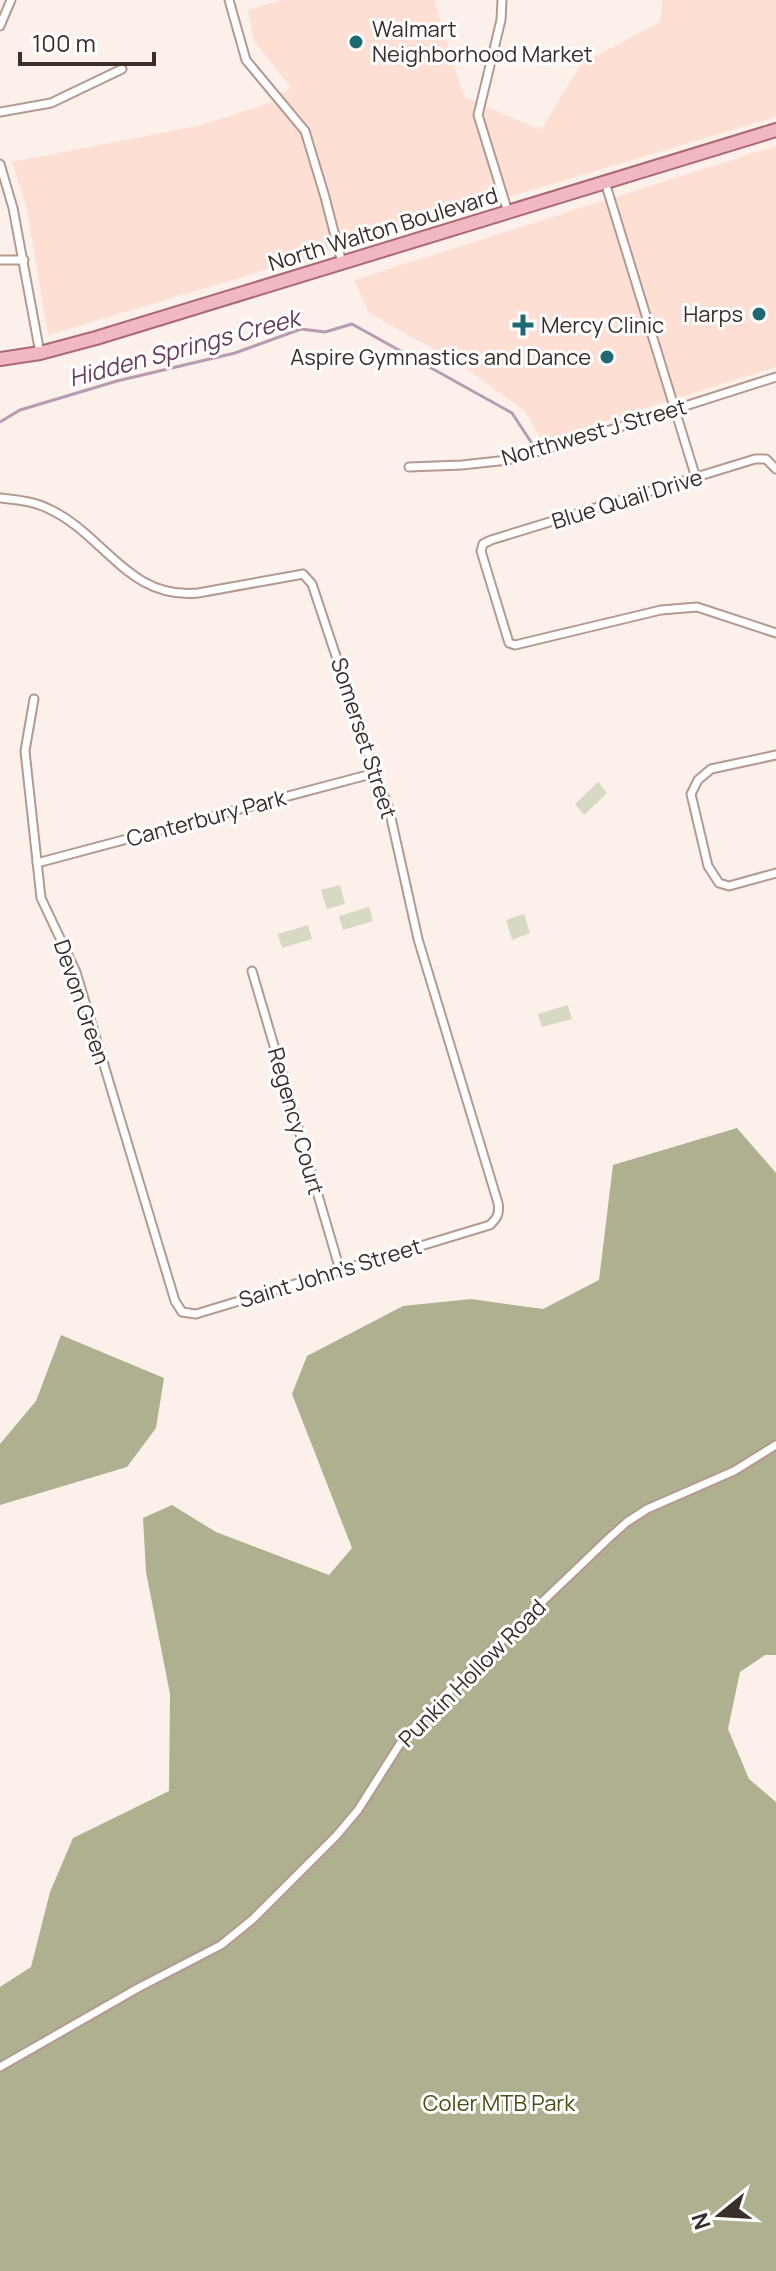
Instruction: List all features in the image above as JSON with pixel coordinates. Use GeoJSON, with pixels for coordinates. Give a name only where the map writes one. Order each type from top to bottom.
{"type":"FeatureCollection","features":[{"type":"Feature","properties":{"kind":"main road","name":"North Walton Boulevard"},"geometry":{"type":"LineString","coordinates":[[0,359],[40,353],[96,338],[776,130]]}},
{"type":"Feature","properties":{"kind":"street"},"geometry":{"type":"LineString","coordinates":[[0,26],[11,0]]}},
{"type":"Feature","properties":{"kind":"street"},"geometry":{"type":"LineString","coordinates":[[229,0],[246,60],[305,131],[342,263]]}},
{"type":"Feature","properties":{"kind":"street"},"geometry":{"type":"LineString","coordinates":[[502,0],[501,20],[478,115],[508,212]]}},
{"type":"Feature","properties":{"kind":"street"},"geometry":{"type":"LineString","coordinates":[[0,112],[51,103],[122,69]]}},
{"type":"Feature","properties":{"kind":"street"},"geometry":{"type":"LineString","coordinates":[[0,164],[13,208],[40,353]]}},
{"type":"Feature","properties":{"kind":"street"},"geometry":{"type":"LineString","coordinates":[[605,182],[696,478]]}},
{"type":"Feature","properties":{"kind":"street"},"geometry":{"type":"LineString","coordinates":[[0,260],[24,260]]}},
{"type":"Feature","properties":{"kind":"street","name":"Northwest J Street"},"geometry":{"type":"LineString","coordinates":[[409,467],[508,460],[776,377]]}},
{"type":"Feature","properties":{"kind":"street","name":"Blue Quail Drive"},"geometry":{"type":"LineString","coordinates":[[776,468],[766,459],[755,459],[491,540],[483,544],[481,551],[509,643],[515,645],[661,610],[697,607],[776,633]]}},
{"type":"Feature","properties":{"kind":"street","name":"Somerset Street"},"geometry":{"type":"LineString","coordinates":[[0,498],[50,509],[139,579],[162,591],[186,594],[303,574],[308,578],[389,809],[418,939],[500,1211],[490,1225]]}},
{"type":"Feature","properties":{"kind":"street","name":"Devon Green"},"geometry":{"type":"LineString","coordinates":[[34,699],[25,751],[41,898],[76,972],[175,1301]]}},
{"type":"Feature","properties":{"kind":"street"},"geometry":{"type":"LineString","coordinates":[[776,755],[711,769],[698,780],[691,794],[708,866],[719,883],[729,886],[776,873]]}},
{"type":"Feature","properties":{"kind":"street","name":"Canterbury Park"},"geometry":{"type":"LineString","coordinates":[[37,863],[375,773]]}},
{"type":"Feature","properties":{"kind":"street","name":"Regency Court"},"geometry":{"type":"LineString","coordinates":[[252,971],[340,1270]]}},
{"type":"Feature","properties":{"kind":"street","name":"Saint John's Street"},"geometry":{"type":"LineString","coordinates":[[175,1301],[182,1312],[196,1314],[490,1225]]}},
{"type":"Feature","properties":{"kind":"street","name":"Punkin Hollow Road"},"geometry":{"type":"LineString","coordinates":[[0,2067],[221,1945],[253,1919],[336,1836],[358,1810],[403,1739],[609,1538],[647,1509],[734,1471],[776,1445]]}},
{"type":"Feature","properties":{"kind":"shaded area"},"geometry":{"type":"Polygon","coordinates":[[[282,0],[434,0],[464,97],[541,130],[581,64],[660,22],[662,0],[776,0],[776,117],[48,335],[26,205],[12,162],[202,125],[268,103],[291,88],[253,40],[248,10],[282,0]]]}},
{"type":"Feature","properties":{"kind":"shaded area"},"geometry":{"type":"Polygon","coordinates":[[[776,146],[776,367],[542,441],[525,411],[460,364],[369,313],[354,280],[776,146]]]}},
{"type":"Feature","properties":{"kind":"green space"},"geometry":{"type":"Polygon","coordinates":[[[598,782],[607,793],[584,815],[575,804],[598,782]]]}},
{"type":"Feature","properties":{"kind":"green space"},"geometry":{"type":"Polygon","coordinates":[[[340,885],[345,904],[327,909],[321,890],[340,885]]]}},
{"type":"Feature","properties":{"kind":"green space"},"geometry":{"type":"Polygon","coordinates":[[[369,907],[373,921],[343,930],[339,916],[369,907]]]}},
{"type":"Feature","properties":{"kind":"green space"},"geometry":{"type":"Polygon","coordinates":[[[524,914],[530,933],[512,940],[506,920],[524,914]]]}},
{"type":"Feature","properties":{"kind":"green space"},"geometry":{"type":"Polygon","coordinates":[[[308,925],[312,939],[282,948],[278,934],[308,925]]]}},
{"type":"Feature","properties":{"kind":"green space"},"geometry":{"type":"Polygon","coordinates":[[[568,1005],[572,1019],[542,1027],[538,1014],[568,1005]]]}},
{"type":"Feature","properties":{"kind":"green space","name":"Coler MTB Park"},"geometry":{"type":"Polygon","coordinates":[[[737,1128],[776,1173],[776,1655],[765,1655],[740,1672],[728,1729],[749,1779],[776,1802],[776,2271],[0,2271],[0,1987],[31,1967],[50,1892],[73,1838],[169,1791],[170,1694],[146,1572],[143,1518],[172,1505],[216,1532],[329,1575],[352,1548],[292,1394],[307,1356],[403,1306],[471,1299],[543,1309],[599,1280],[613,1165],[737,1128]]]}},
{"type":"Feature","properties":{"kind":"green space"},"geometry":{"type":"Polygon","coordinates":[[[61,1335],[164,1378],[156,1428],[127,1467],[0,1505],[0,1444],[36,1401],[61,1335]]]}},
{"type":"Feature","properties":{"kind":"waterway","name":"Hidden Springs Creek"},"geometry":{"type":"LineString","coordinates":[[0,422],[20,410],[117,381],[235,353],[301,329],[325,332],[352,324],[512,413],[533,445]]}},
{"type":"Feature","properties":{"kind":"place","name":"Walmart Neighborhood Market"},"geometry":{"type":"Point","coordinates":[356,42]}},
{"type":"Feature","properties":{"kind":"place","name":"Harps"},"geometry":{"type":"Point","coordinates":[759,314]}},
{"type":"Feature","properties":{"kind":"place","name":"Mercy Clinic"},"geometry":{"type":"Point","coordinates":[523,325]}},
{"type":"Feature","properties":{"kind":"place","name":"Aspire Gymnastics and Dance"},"geometry":{"type":"Point","coordinates":[607,357]}}]}
